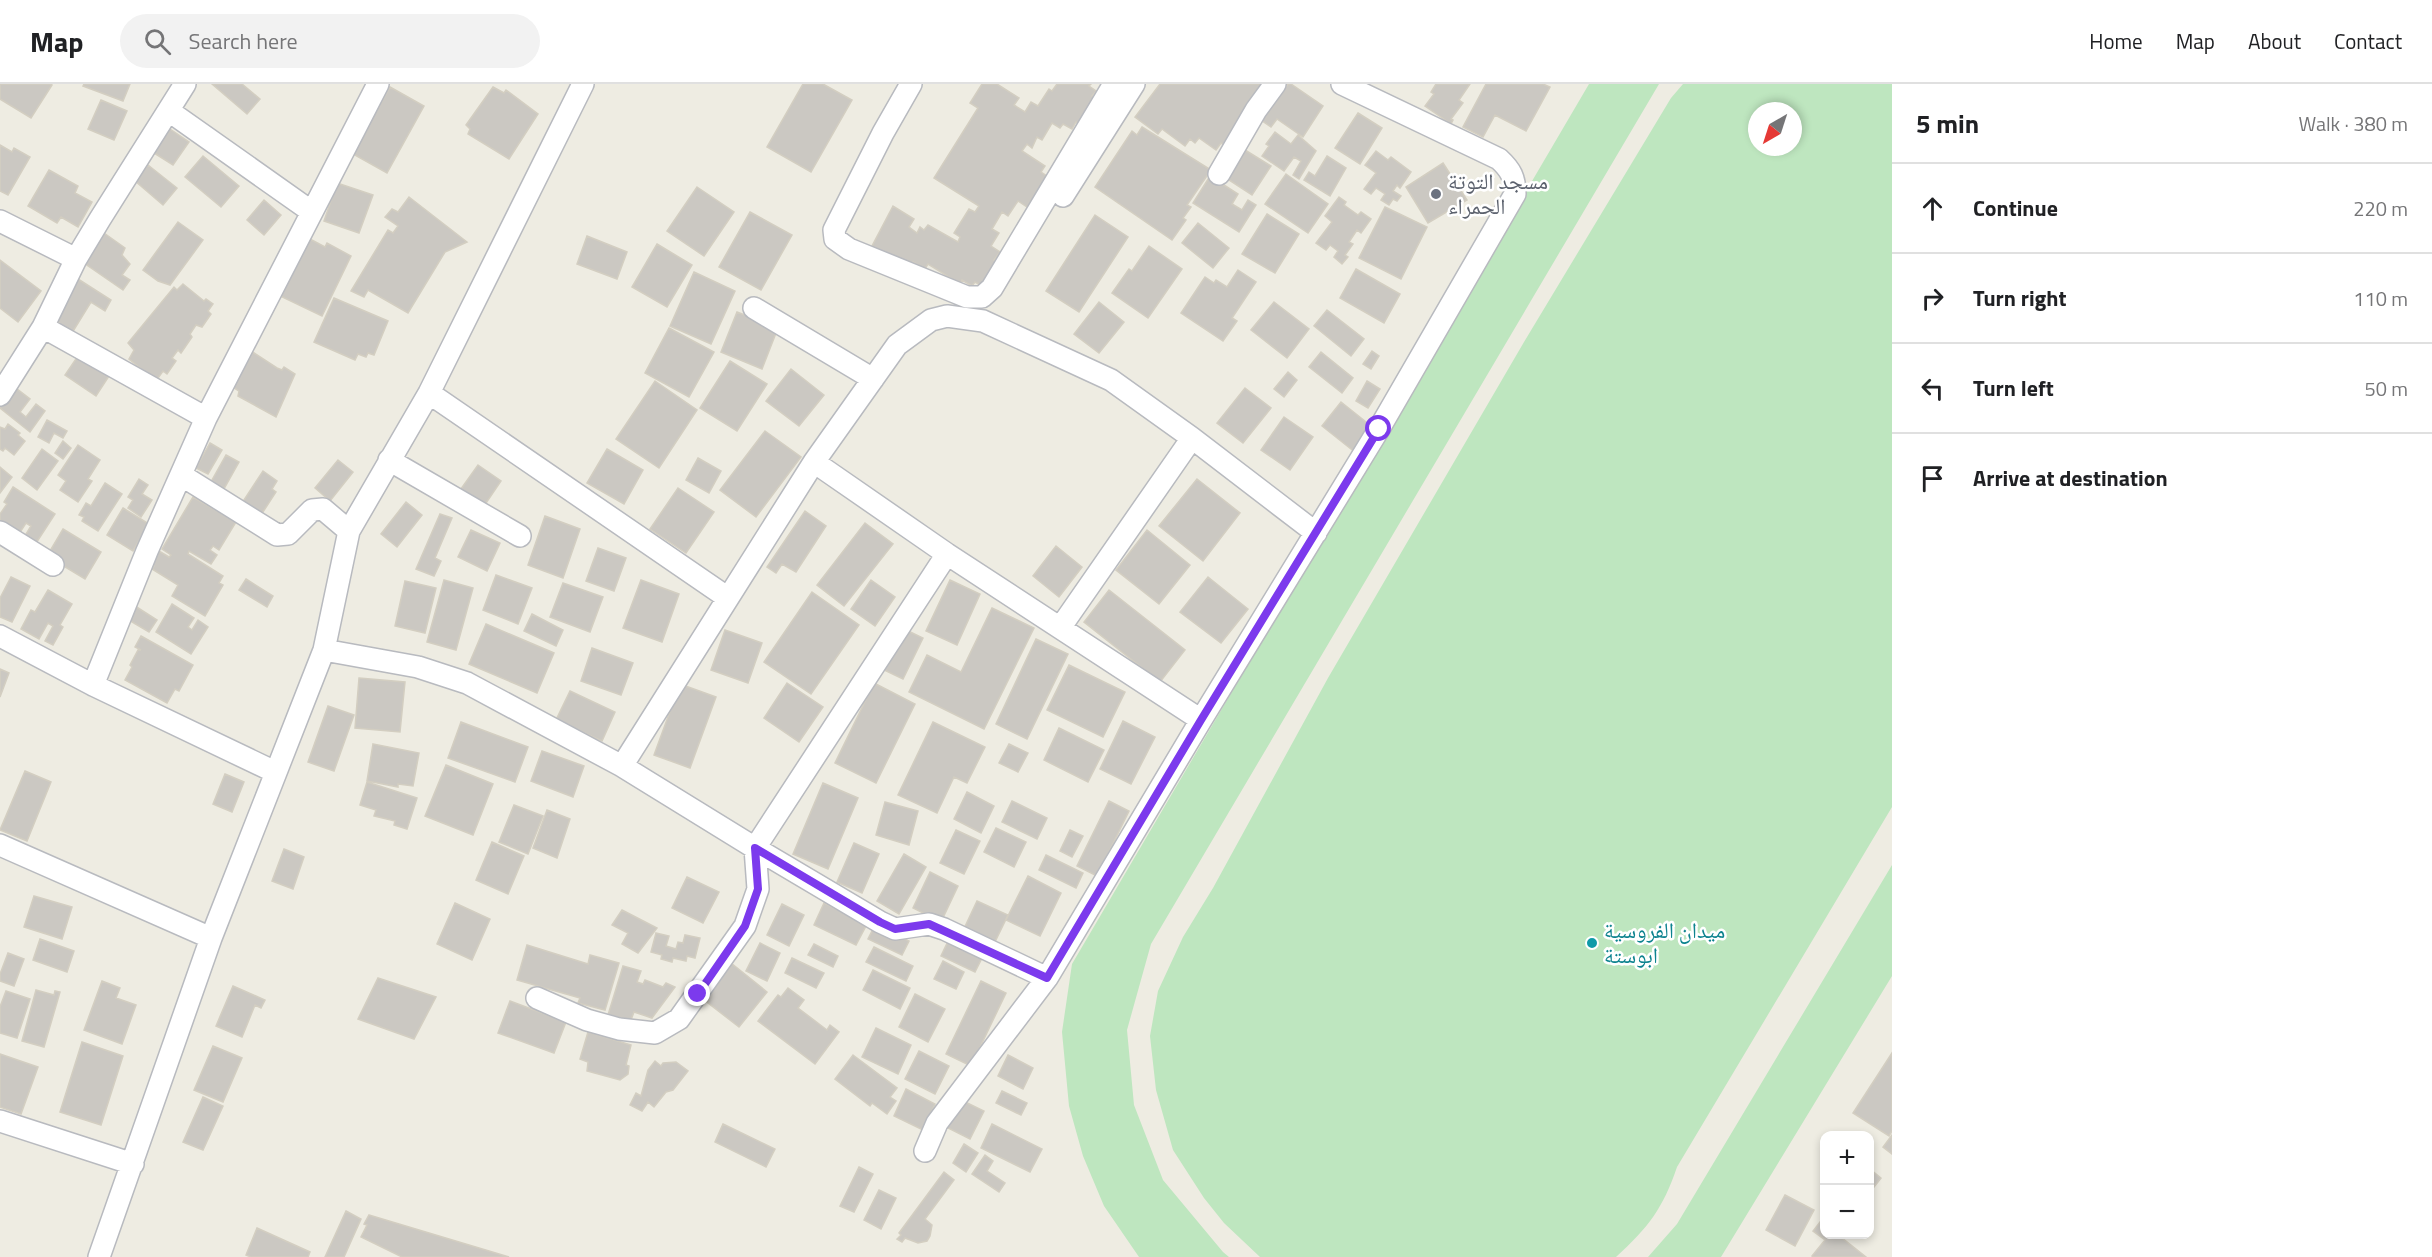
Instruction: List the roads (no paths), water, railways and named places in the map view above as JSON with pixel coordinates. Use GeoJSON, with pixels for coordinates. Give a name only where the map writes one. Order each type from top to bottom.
{"type":"FeatureCollection","features":[{"type":"Feature","properties":{"kind":"street"},"geometry":{"type":"LineString","coordinates":[[0,395],[43,327],[76,259],[186,84]]}},
{"type":"Feature","properties":{"kind":"street"},"geometry":{"type":"LineString","coordinates":[[93,685],[147,551],[206,418],[378,84]]}},
{"type":"Feature","properties":{"kind":"street"},"geometry":{"type":"LineString","coordinates":[[99,1257],[212,938],[274,772],[324,650],[349,531],[429,393],[583,84]]}},
{"type":"Feature","properties":{"kind":"street"},"geometry":{"type":"LineString","coordinates":[[910,84],[834,230],[835,239],[849,249],[967,297],[982,297],[993,288],[1114,84]]}},
{"type":"Feature","properties":{"kind":"street"},"geometry":{"type":"LineString","coordinates":[[983,321],[1134,84]]}},
{"type":"Feature","properties":{"kind":"street"},"geometry":{"type":"LineString","coordinates":[[1219,174],[1256,111],[1275,84]]}},
{"type":"Feature","properties":{"kind":"street"},"geometry":{"type":"LineString","coordinates":[[925,1151],[937,1123],[1047,978],[1379,429],[1515,194],[1513,173],[1499,159],[1342,84]]}},
{"type":"Feature","properties":{"kind":"street"},"geometry":{"type":"LineString","coordinates":[[169,111],[312,212]]}},
{"type":"Feature","properties":{"kind":"street"},"geometry":{"type":"LineString","coordinates":[[0,221],[76,259]]}},
{"type":"Feature","properties":{"kind":"street"},"geometry":{"type":"LineString","coordinates":[[754,308],[873,379]]}},
{"type":"Feature","properties":{"kind":"street"},"geometry":{"type":"LineString","coordinates":[[622,766],[814,462],[897,345],[931,320],[947,316],[983,321],[1111,380],[1192,438],[1316,533]]}},
{"type":"Feature","properties":{"kind":"street"},"geometry":{"type":"LineString","coordinates":[[43,327],[206,418]]}},
{"type":"Feature","properties":{"kind":"street"},"geometry":{"type":"LineString","coordinates":[[429,393],[728,598]]}},
{"type":"Feature","properties":{"kind":"street"},"geometry":{"type":"LineString","coordinates":[[1060,628],[1192,438]]}},
{"type":"Feature","properties":{"kind":"street"},"geometry":{"type":"LineString","coordinates":[[389,460],[520,536]]}},
{"type":"Feature","properties":{"kind":"street"},"geometry":{"type":"LineString","coordinates":[[814,462],[947,554],[1201,720]]}},
{"type":"Feature","properties":{"kind":"street"},"geometry":{"type":"LineString","coordinates":[[181,475],[277,535],[288,534],[312,510],[323,509],[349,531]]}},
{"type":"Feature","properties":{"kind":"street"},"geometry":{"type":"LineString","coordinates":[[0,532],[53,565]]}},
{"type":"Feature","properties":{"kind":"street"},"geometry":{"type":"LineString","coordinates":[[537,998],[587,1020],[620,1029],[655,1033],[679,1019],[745,926],[758,889],[755,848],[947,554]]}},
{"type":"Feature","properties":{"kind":"street"},"geometry":{"type":"LineString","coordinates":[[0,636],[93,685],[274,772]]}},
{"type":"Feature","properties":{"kind":"street"},"geometry":{"type":"LineString","coordinates":[[324,650],[418,667],[467,683],[622,766],[880,922],[895,929],[929,924],[1047,978]]}},
{"type":"Feature","properties":{"kind":"street"},"geometry":{"type":"LineString","coordinates":[[0,845],[212,938]]}},
{"type":"Feature","properties":{"kind":"street"},"geometry":{"type":"LineString","coordinates":[[0,1121],[133,1164]]}},
{"type":"Feature","properties":{"kind":"place","name":"مسجد التوتة الحمراء"},"geometry":{"type":"Point","coordinates":[1436,194]}},
{"type":"Feature","properties":{"kind":"place","name":"ميدان الفروسية ابوستة"},"geometry":{"type":"Point","coordinates":[1592,943]}}]}
